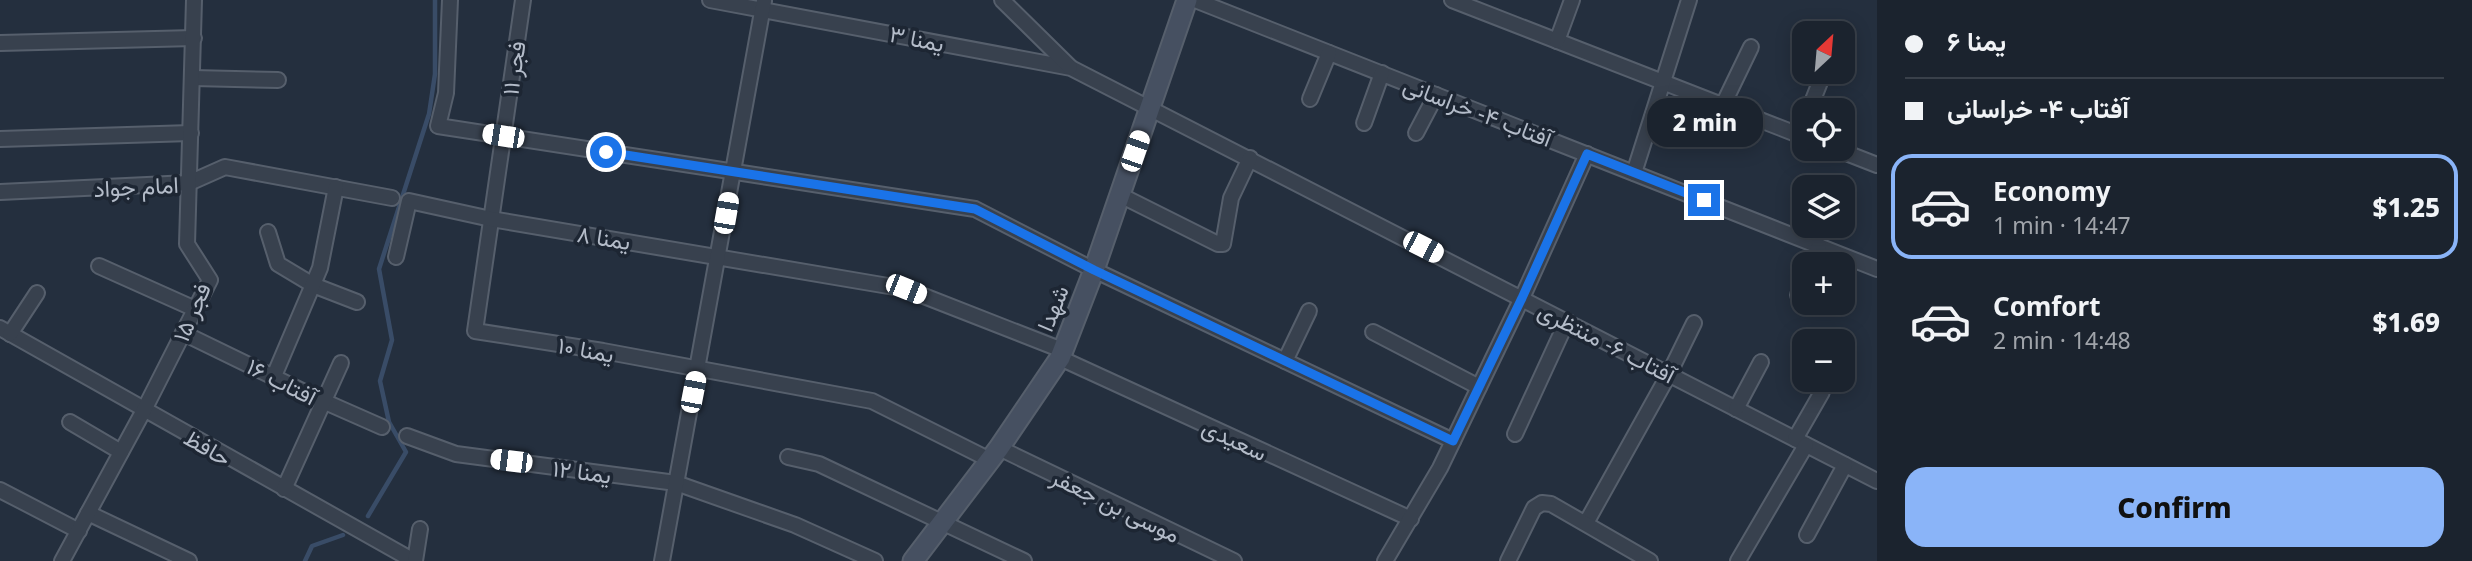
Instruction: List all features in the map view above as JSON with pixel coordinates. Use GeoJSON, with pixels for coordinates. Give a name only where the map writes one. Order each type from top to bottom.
{"type":"FeatureCollection","features":[{"type":"Feature","properties":{"kind":"main road","name":"شهدا"},"geometry":{"type":"LineString","coordinates":[[914,561],[994,454],[1061,354],[1094,270],[1186,0]]}},
{"type":"Feature","properties":{"kind":"street","name":"فجر ۱۵"},"geometry":{"type":"LineString","coordinates":[[62,561],[144,410],[210,280],[187,244],[194,0]]}},
{"type":"Feature","properties":{"kind":"street"},"geometry":{"type":"LineString","coordinates":[[450,0],[446,93],[438,126],[975,209],[1094,270],[1453,441]]}},
{"type":"Feature","properties":{"kind":"street","name":"فجر ۱۱"},"geometry":{"type":"LineString","coordinates":[[475,331],[523,0]]}},
{"type":"Feature","properties":{"kind":"street","name":"یمنا ۳"},"geometry":{"type":"LineString","coordinates":[[710,0],[764,4],[1071,68]]}},
{"type":"Feature","properties":{"kind":"street"},"geometry":{"type":"LineString","coordinates":[[1002,0],[1071,68]]}},
{"type":"Feature","properties":{"kind":"street","name":"آفتاب ۴- خراسانی"},"geometry":{"type":"LineString","coordinates":[[1195,0],[1877,269]]}},
{"type":"Feature","properties":{"kind":"street"},"geometry":{"type":"LineString","coordinates":[[1452,0],[1723,105],[1792,128]]}},
{"type":"Feature","properties":{"kind":"street"},"geometry":{"type":"LineString","coordinates":[[1557,41],[1572,0]]}},
{"type":"Feature","properties":{"kind":"street"},"geometry":{"type":"LineString","coordinates":[[1634,173],[1689,0]]}},
{"type":"Feature","properties":{"kind":"street"},"geometry":{"type":"LineString","coordinates":[[662,561],[764,4]]}},
{"type":"Feature","properties":{"kind":"street"},"geometry":{"type":"LineString","coordinates":[[0,43],[194,38]]}},
{"type":"Feature","properties":{"kind":"street"},"geometry":{"type":"LineString","coordinates":[[1723,105],[1751,47]]}},
{"type":"Feature","properties":{"kind":"street"},"geometry":{"type":"LineString","coordinates":[[1310,99],[1329,53]]}},
{"type":"Feature","properties":{"kind":"street","name":"آفتاب ۶- منتظری"},"geometry":{"type":"LineString","coordinates":[[1071,68],[1150,106],[1877,481]]}},
{"type":"Feature","properties":{"kind":"street"},"geometry":{"type":"LineString","coordinates":[[1364,123],[1381,73]]}},
{"type":"Feature","properties":{"kind":"street"},"geometry":{"type":"LineString","coordinates":[[192,78],[278,80]]}},
{"type":"Feature","properties":{"kind":"street"},"geometry":{"type":"LineString","coordinates":[[1416,133],[1436,94]]}},
{"type":"Feature","properties":{"kind":"street"},"geometry":{"type":"LineString","coordinates":[[0,139],[191,133]]}},
{"type":"Feature","properties":{"kind":"street"},"geometry":{"type":"LineString","coordinates":[[1385,561],[1453,441],[1587,154]]}},
{"type":"Feature","properties":{"kind":"street"},"geometry":{"type":"LineString","coordinates":[[1855,156],[1877,165]]}},
{"type":"Feature","properties":{"kind":"street"},"geometry":{"type":"LineString","coordinates":[[1119,195],[1218,244],[1223,244],[1231,198],[1250,158]]}},
{"type":"Feature","properties":{"kind":"street","name":"امام جواد"},"geometry":{"type":"LineString","coordinates":[[0,192],[189,183],[225,167],[392,198]]}},
{"type":"Feature","properties":{"kind":"street"},"geometry":{"type":"LineString","coordinates":[[274,376],[320,268],[336,187]]}},
{"type":"Feature","properties":{"kind":"street"},"geometry":{"type":"LineString","coordinates":[[396,257],[409,201],[491,219]]}},
{"type":"Feature","properties":{"kind":"street","name":"یمنا ۸"},"geometry":{"type":"LineString","coordinates":[[491,219],[906,289]]}},
{"type":"Feature","properties":{"kind":"street"},"geometry":{"type":"LineString","coordinates":[[268,232],[278,264],[313,285],[357,302]]}},
{"type":"Feature","properties":{"kind":"street"},"geometry":{"type":"LineString","coordinates":[[1816,252],[1819,246]]}},
{"type":"Feature","properties":{"kind":"street"},"geometry":{"type":"LineString","coordinates":[[99,266],[195,309]]}},
{"type":"Feature","properties":{"kind":"street","name":"سعیدی"},"geometry":{"type":"LineString","coordinates":[[906,289],[1061,354],[1410,519]]}},
{"type":"Feature","properties":{"kind":"street"},"geometry":{"type":"LineString","coordinates":[[4,333],[37,293]]}},
{"type":"Feature","properties":{"kind":"street"},"geometry":{"type":"LineString","coordinates":[[1285,361],[1309,311]]}},
{"type":"Feature","properties":{"kind":"street"},"geometry":{"type":"LineString","coordinates":[[1515,434],[1567,321]]}},
{"type":"Feature","properties":{"kind":"street"},"geometry":{"type":"LineString","coordinates":[[1586,523],[1670,374],[1694,323]]}},
{"type":"Feature","properties":{"kind":"street","name":"یمنا ۱۰"},"geometry":{"type":"LineString","coordinates":[[475,331],[602,351],[872,401]]}},
{"type":"Feature","properties":{"kind":"street","name":"آفتاب ۱۶"},"geometry":{"type":"LineString","coordinates":[[184,332],[382,427]]}},
{"type":"Feature","properties":{"kind":"street"},"geometry":{"type":"LineString","coordinates":[[1373,332],[1479,387]]}},
{"type":"Feature","properties":{"kind":"street","name":"حافظ"},"geometry":{"type":"LineString","coordinates":[[4,333],[415,561]]}},
{"type":"Feature","properties":{"kind":"street"},"geometry":{"type":"LineString","coordinates":[[1736,409],[1761,362]]}},
{"type":"Feature","properties":{"kind":"street"},"geometry":{"type":"LineString","coordinates":[[284,489],[341,363]]}},
{"type":"Feature","properties":{"kind":"street"},"geometry":{"type":"LineString","coordinates":[[1738,561],[1800,442],[1822,392]]}},
{"type":"Feature","properties":{"kind":"street","name":"موسی بن جعفر"},"geometry":{"type":"LineString","coordinates":[[872,401],[1234,561]]}},
{"type":"Feature","properties":{"kind":"street"},"geometry":{"type":"LineString","coordinates":[[70,422],[121,452]]}},
{"type":"Feature","properties":{"kind":"street","name":"یمنا ۱۲"},"geometry":{"type":"LineString","coordinates":[[407,436],[456,454],[676,483],[795,525],[876,561]]}},
{"type":"Feature","properties":{"kind":"street"},"geometry":{"type":"LineString","coordinates":[[788,457],[819,464],[1024,561]]}},
{"type":"Feature","properties":{"kind":"street"},"geometry":{"type":"LineString","coordinates":[[1807,536],[1845,465]]}},
{"type":"Feature","properties":{"kind":"street"},"geometry":{"type":"LineString","coordinates":[[0,490],[79,531]]}},
{"type":"Feature","properties":{"kind":"street"},"geometry":{"type":"LineString","coordinates":[[1507,561],[1534,508],[1537,505],[1551,504],[1650,561]]}},
{"type":"Feature","properties":{"kind":"street"},"geometry":{"type":"LineString","coordinates":[[88,513],[188,561]]}},
{"type":"Feature","properties":{"kind":"street"},"geometry":{"type":"LineString","coordinates":[[415,561],[420,528]]}},
{"type":"Feature","properties":{"kind":"waterway"},"geometry":{"type":"LineString","coordinates":[[368,516],[406,452],[389,422],[380,381],[392,340],[379,269],[429,114],[435,74],[435,0]]}},
{"type":"Feature","properties":{"kind":"waterway"},"geometry":{"type":"LineString","coordinates":[[305,561],[312,546],[343,535]]}},
{"type":"Feature","properties":{"kind":"route"},"geometry":{"type":"LineString","coordinates":[[606,152],[975,209],[1094,270],[1453,441],[1587,154],[1704,200]]}}]}
